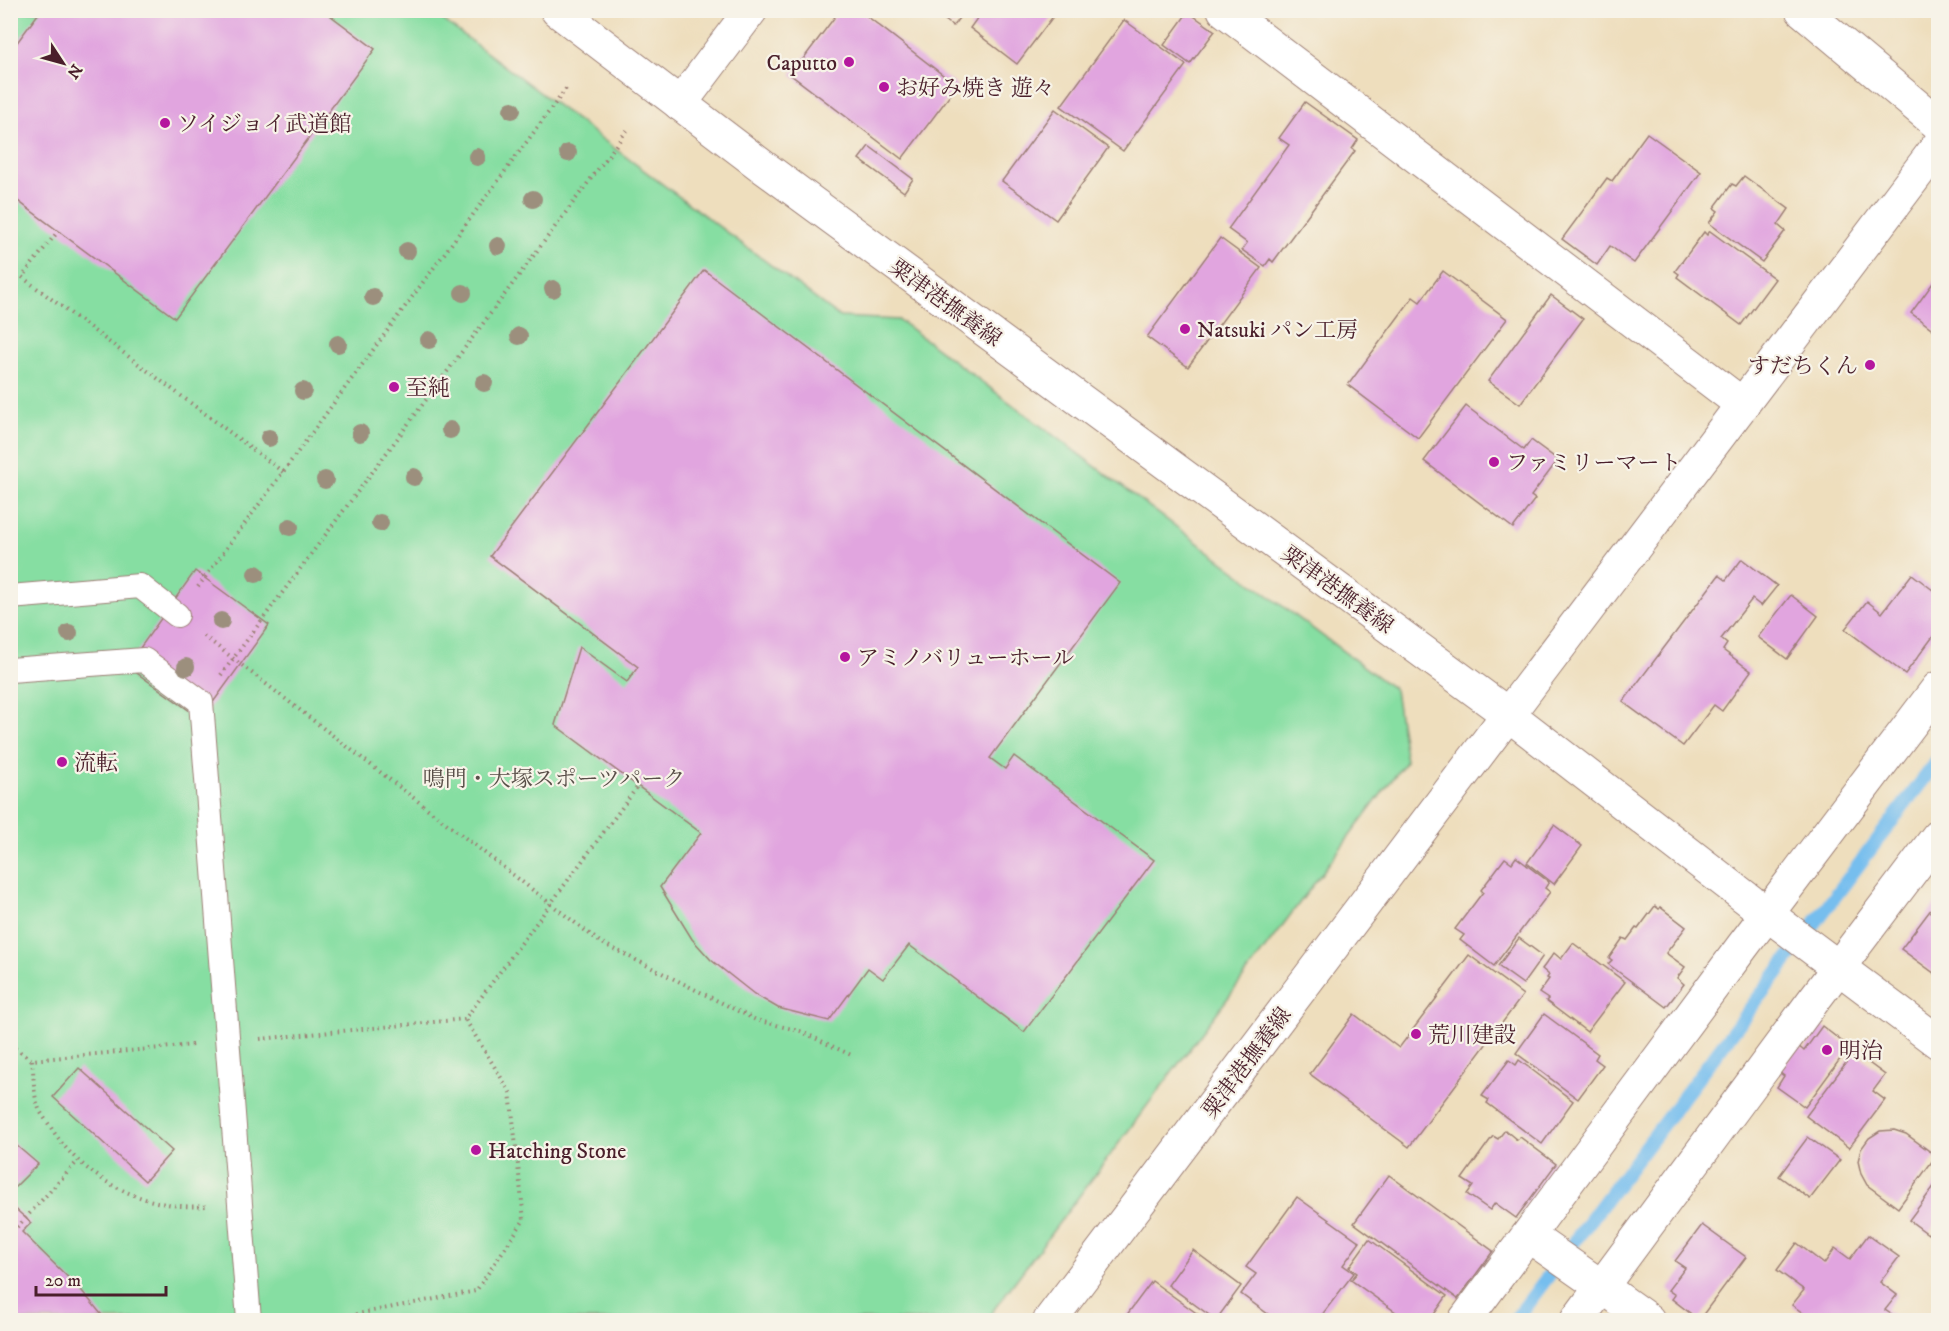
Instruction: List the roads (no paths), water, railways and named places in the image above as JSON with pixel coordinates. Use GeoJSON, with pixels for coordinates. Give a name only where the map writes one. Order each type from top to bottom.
{"type":"FeatureCollection","features":[{"type":"Feature","properties":{"kind":"street","name":"粟津港撫養線"},"geometry":{"type":"LineString","coordinates":[[557,10],[680,104],[1509,716],[1050,1320]]}},
{"type":"Feature","properties":{"kind":"street"},"geometry":{"type":"LineString","coordinates":[[680,104],[751,10]]}},
{"type":"Feature","properties":{"kind":"street"},"geometry":{"type":"LineString","coordinates":[[1224,10],[1743,405]]}},
{"type":"Feature","properties":{"kind":"street"},"geometry":{"type":"LineString","coordinates":[[1802,10],[1938,124]]}},
{"type":"Feature","properties":{"kind":"street"},"geometry":{"type":"LineString","coordinates":[[1938,146],[1509,716],[1938,1042]]}},
{"type":"Feature","properties":{"kind":"street"},"geometry":{"type":"LineString","coordinates":[[1465,1320],[1534,1239],[1938,688]]}},
{"type":"Feature","properties":{"kind":"street"},"geometry":{"type":"LineString","coordinates":[[1577,1320],[1597,1283],[1836,965],[1938,836]]}},
{"type":"Feature","properties":{"kind":"street"},"geometry":{"type":"LineString","coordinates":[[1534,1239],[1648,1320]]}},
{"type":"Feature","properties":{"kind":"lane"},"geometry":{"type":"LineString","coordinates":[[10,597],[140,586],[177,615]]}},
{"type":"Feature","properties":{"kind":"lane"},"geometry":{"type":"LineString","coordinates":[[10,670],[144,660],[201,702],[249,1320]]}},
{"type":"Feature","properties":{"kind":"waterway"},"geometry":{"type":"LineString","coordinates":[[1515,1320],[1938,760]]}},
{"type":"Feature","properties":{"kind":"place","name":"Caputto"},"geometry":{"type":"Point","coordinates":[849,62]}},
{"type":"Feature","properties":{"kind":"place","name":"お好み焼き 遊々"},"geometry":{"type":"Point","coordinates":[884,87]}},
{"type":"Feature","properties":{"kind":"place","name":"ソイジョイ武道館"},"geometry":{"type":"Point","coordinates":[165,123]}},
{"type":"Feature","properties":{"kind":"place","name":"Natsuki パン工房"},"geometry":{"type":"Point","coordinates":[1185,329]}},
{"type":"Feature","properties":{"kind":"place","name":"すだちくん"},"geometry":{"type":"Point","coordinates":[1870,365]}},
{"type":"Feature","properties":{"kind":"place","name":"至純"},"geometry":{"type":"Point","coordinates":[394,387]}},
{"type":"Feature","properties":{"kind":"place","name":"ファミリーマート"},"geometry":{"type":"Point","coordinates":[1494,462]}},
{"type":"Feature","properties":{"kind":"place","name":"アミノバリューホール"},"geometry":{"type":"Point","coordinates":[845,657]}},
{"type":"Feature","properties":{"kind":"place","name":"流転"},"geometry":{"type":"Point","coordinates":[62,762]}},
{"type":"Feature","properties":{"kind":"place","name":"荒川建設"},"geometry":{"type":"Point","coordinates":[1416,1034]}},
{"type":"Feature","properties":{"kind":"place","name":"明治"},"geometry":{"type":"Point","coordinates":[1827,1050]}},
{"type":"Feature","properties":{"kind":"place","name":"Hatching Stone"},"geometry":{"type":"Point","coordinates":[476,1150]}},
{"type":"Feature","properties":{"kind":"park label","name":"鳴門・大塚スポーツパーク"},"geometry":{"type":"Point","coordinates":[554,778]}}]}
